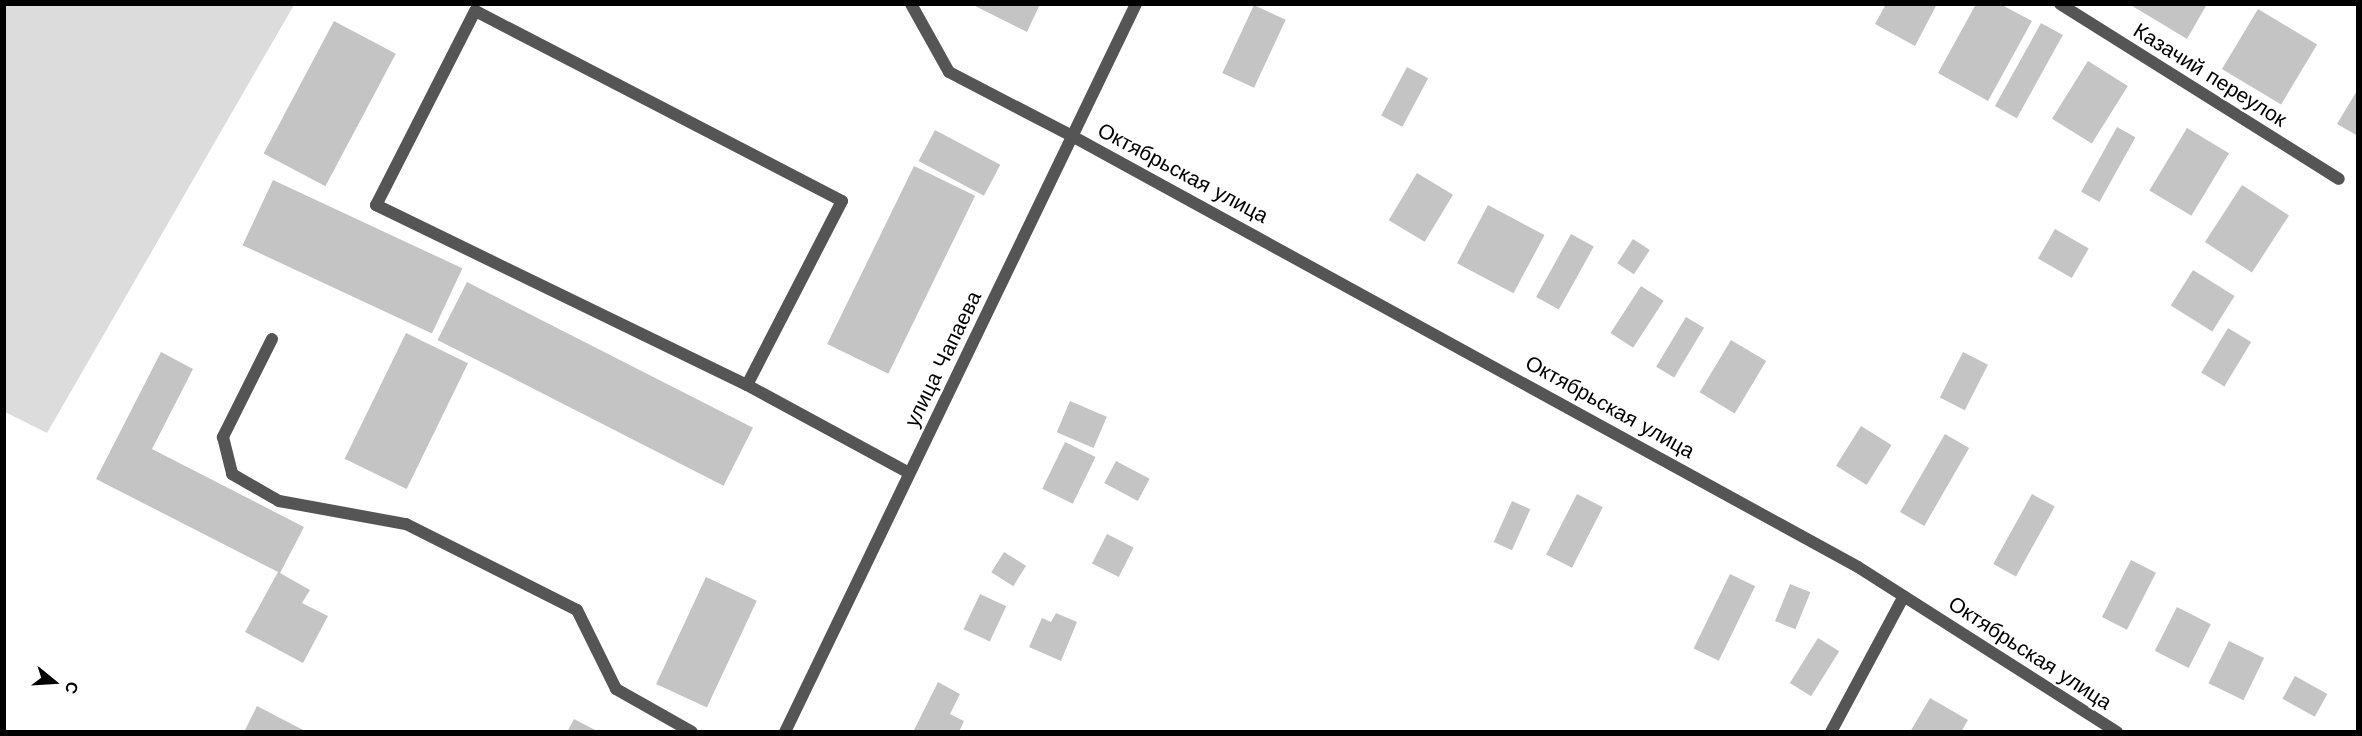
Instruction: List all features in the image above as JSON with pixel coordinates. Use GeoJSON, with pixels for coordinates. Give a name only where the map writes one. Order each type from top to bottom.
{"type":"FeatureCollection","features":[{"type":"Feature","properties":{"kind":"street","name":"Октябрьская улица"},"geometry":{"type":"LineString","coordinates":[[911,4],[949,72],[1072,136],[1904,596],[2117,732]]}},
{"type":"Feature","properties":{"kind":"street","name":"улица Чапаева"},"geometry":{"type":"LineString","coordinates":[[785,732],[1136,4]]}},
{"type":"Feature","properties":{"kind":"street","name":"Казачий переулок"},"geometry":{"type":"LineString","coordinates":[[2060,4],[2339,179]]}},
{"type":"Feature","properties":{"kind":"street"},"geometry":{"type":"LineString","coordinates":[[747,385],[842,201],[475,11],[376,205],[747,385],[909,473]]}},
{"type":"Feature","properties":{"kind":"street"},"geometry":{"type":"LineString","coordinates":[[272,339],[223,437],[232,474],[279,501],[406,524],[577,610],[616,689],[692,732]]}},
{"type":"Feature","properties":{"kind":"street"},"geometry":{"type":"LineString","coordinates":[[1831,732],[1904,596]]}},
{"type":"Feature","properties":{"kind":"shaded area"},"geometry":{"type":"Polygon","coordinates":[[[4,5],[294,5],[47,433],[5,412],[4,5]]]}},
{"type":"Feature","properties":{"kind":"building"},"geometry":{"type":"Polygon","coordinates":[[[971,4],[1040,4],[1027,32],[971,4]]]}},
{"type":"Feature","properties":{"kind":"building"},"geometry":{"type":"Polygon","coordinates":[[[1886,4],[1937,4],[1915,46],[1875,24],[1886,4]]]}},
{"type":"Feature","properties":{"kind":"building"},"geometry":{"type":"Polygon","coordinates":[[[1976,4],[2000,4],[2032,21],[1988,101],[1938,73],[1976,4]]]}},
{"type":"Feature","properties":{"kind":"building"},"geometry":{"type":"Polygon","coordinates":[[[2129,4],[2207,4],[2187,39],[2129,4]]]}},
{"type":"Feature","properties":{"kind":"building"},"geometry":{"type":"Polygon","coordinates":[[[1254,5],[1286,20],[1254,88],[1222,73],[1254,5]]]}},
{"type":"Feature","properties":{"kind":"building"},"geometry":{"type":"Polygon","coordinates":[[[2258,9],[2317,45],[2281,105],[2222,69],[2258,9]]]}},
{"type":"Feature","properties":{"kind":"building"},"geometry":{"type":"Polygon","coordinates":[[[334,21],[396,54],[325,186],[264,153],[334,21]]]}},
{"type":"Feature","properties":{"kind":"building"},"geometry":{"type":"Polygon","coordinates":[[[2041,23],[2063,35],[2017,118],[1995,106],[2041,23]]]}},
{"type":"Feature","properties":{"kind":"building"},"geometry":{"type":"Polygon","coordinates":[[[2088,61],[2128,86],[2092,144],[2052,119],[2088,61]]]}},
{"type":"Feature","properties":{"kind":"building"},"geometry":{"type":"Polygon","coordinates":[[[1407,67],[1428,78],[1402,127],[1381,116],[1407,67]]]}},
{"type":"Feature","properties":{"kind":"building"},"geometry":{"type":"Polygon","coordinates":[[[2358,89],[2358,136],[2337,124],[2358,89]]]}},
{"type":"Feature","properties":{"kind":"building"},"geometry":{"type":"Polygon","coordinates":[[[2117,127],[2135,137],[2099,202],[2081,192],[2117,127]]]}},
{"type":"Feature","properties":{"kind":"building"},"geometry":{"type":"Polygon","coordinates":[[[2187,128],[2229,153],[2191,216],[2149,191],[2187,128]]]}},
{"type":"Feature","properties":{"kind":"building"},"geometry":{"type":"Polygon","coordinates":[[[935,130],[1000,165],[984,196],[919,161],[935,130]]]}},
{"type":"Feature","properties":{"kind":"building"},"geometry":{"type":"Polygon","coordinates":[[[914,166],[975,196],[888,374],[827,344],[914,166]]]}},
{"type":"Feature","properties":{"kind":"building"},"geometry":{"type":"Polygon","coordinates":[[[1417,173],[1453,195],[1425,242],[1389,220],[1417,173]]]}},
{"type":"Feature","properties":{"kind":"building"},"geometry":{"type":"Polygon","coordinates":[[[273,180],[462,268],[432,334],[243,245],[273,180]]]}},
{"type":"Feature","properties":{"kind":"building"},"geometry":{"type":"Polygon","coordinates":[[[2242,185],[2289,215],[2252,273],[2205,242],[2242,185]]]}},
{"type":"Feature","properties":{"kind":"building"},"geometry":{"type":"Polygon","coordinates":[[[1488,205],[1545,235],[1514,293],[1457,263],[1488,205]]]}},
{"type":"Feature","properties":{"kind":"building"},"geometry":{"type":"Polygon","coordinates":[[[2055,229],[2089,249],[2072,278],[2038,258],[2055,229]]]}},
{"type":"Feature","properties":{"kind":"building"},"geometry":{"type":"Polygon","coordinates":[[[1571,234],[1594,247],[1559,310],[1536,297],[1571,234]]]}},
{"type":"Feature","properties":{"kind":"building"},"geometry":{"type":"Polygon","coordinates":[[[1633,239],[1650,250],[1634,274],[1617,263],[1633,239]]]}},
{"type":"Feature","properties":{"kind":"building"},"geometry":{"type":"Polygon","coordinates":[[[2193,270],[2235,296],[2212,332],[2171,306],[2193,270]]]}},
{"type":"Feature","properties":{"kind":"building"},"geometry":{"type":"Polygon","coordinates":[[[467,282],[753,428],[724,486],[437,340],[467,282]]]}},
{"type":"Feature","properties":{"kind":"building"},"geometry":{"type":"Polygon","coordinates":[[[1641,286],[1664,301],[1633,348],[1611,333],[1641,286]]]}},
{"type":"Feature","properties":{"kind":"building"},"geometry":{"type":"Polygon","coordinates":[[[1686,317],[1704,328],[1674,378],[1656,367],[1686,317]]]}},
{"type":"Feature","properties":{"kind":"building"},"geometry":{"type":"Polygon","coordinates":[[[2228,328],[2251,342],[2224,386],[2201,373],[2228,328]]]}},
{"type":"Feature","properties":{"kind":"building"},"geometry":{"type":"Polygon","coordinates":[[[406,333],[468,363],[407,489],[345,459],[406,333]]]}},
{"type":"Feature","properties":{"kind":"building"},"geometry":{"type":"Polygon","coordinates":[[[1731,340],[1766,361],[1735,413],[1700,392],[1731,340]]]}},
{"type":"Feature","properties":{"kind":"building"},"geometry":{"type":"Polygon","coordinates":[[[161,352],[193,369],[152,449],[304,527],[280,573],[310,590],[302,603],[328,616],[303,663],[245,632],[278,572],[96,479],[161,352]]]}},
{"type":"Feature","properties":{"kind":"building"},"geometry":{"type":"Polygon","coordinates":[[[1963,352],[1988,365],[1965,410],[1940,397],[1963,352]]]}},
{"type":"Feature","properties":{"kind":"building"},"geometry":{"type":"Polygon","coordinates":[[[1070,401],[1107,417],[1094,448],[1057,432],[1070,401]]]}},
{"type":"Feature","properties":{"kind":"building"},"geometry":{"type":"Polygon","coordinates":[[[1861,426],[1892,445],[1867,485],[1836,466],[1861,426]]]}},
{"type":"Feature","properties":{"kind":"building"},"geometry":{"type":"Polygon","coordinates":[[[1945,434],[1969,448],[1924,526],[1900,512],[1945,434]]]}},
{"type":"Feature","properties":{"kind":"building"},"geometry":{"type":"Polygon","coordinates":[[[1065,442],[1096,457],[1073,504],[1042,489],[1065,442]]]}},
{"type":"Feature","properties":{"kind":"building"},"geometry":{"type":"Polygon","coordinates":[[[1116,461],[1150,479],[1138,501],[1104,483],[1116,461]]]}},
{"type":"Feature","properties":{"kind":"building"},"geometry":{"type":"Polygon","coordinates":[[[1577,494],[1603,507],[1572,568],[1546,555],[1577,494]]]}},
{"type":"Feature","properties":{"kind":"building"},"geometry":{"type":"Polygon","coordinates":[[[2032,494],[2055,507],[2016,577],[1993,564],[2032,494]]]}},
{"type":"Feature","properties":{"kind":"building"},"geometry":{"type":"Polygon","coordinates":[[[1512,501],[1530,509],[1512,550],[1494,542],[1512,501]]]}},
{"type":"Feature","properties":{"kind":"building"},"geometry":{"type":"Polygon","coordinates":[[[1107,534],[1134,548],[1119,577],[1092,563],[1107,534]]]}},
{"type":"Feature","properties":{"kind":"building"},"geometry":{"type":"Polygon","coordinates":[[[1004,552],[1026,566],[1013,586],[991,572],[1004,552]]]}},
{"type":"Feature","properties":{"kind":"building"},"geometry":{"type":"Polygon","coordinates":[[[2131,560],[2156,573],[2127,630],[2102,617],[2131,560]]]}},
{"type":"Feature","properties":{"kind":"building"},"geometry":{"type":"Polygon","coordinates":[[[1730,574],[1755,586],[1719,661],[1694,649],[1730,574]]]}},
{"type":"Feature","properties":{"kind":"building"},"geometry":{"type":"Polygon","coordinates":[[[706,577],[757,601],[707,708],[656,684],[706,577]]]}},
{"type":"Feature","properties":{"kind":"building"},"geometry":{"type":"Polygon","coordinates":[[[1790,584],[1810,592],[1795,629],[1775,621],[1790,584]]]}},
{"type":"Feature","properties":{"kind":"building"},"geometry":{"type":"Polygon","coordinates":[[[980,594],[1006,606],[990,642],[964,629],[980,594]]]}},
{"type":"Feature","properties":{"kind":"building"},"geometry":{"type":"Polygon","coordinates":[[[2177,607],[2211,624],[2189,668],[2155,651],[2177,607]]]}},
{"type":"Feature","properties":{"kind":"building"},"geometry":{"type":"Polygon","coordinates":[[[1056,613],[1077,622],[1061,661],[1029,647],[1042,618],[1051,622],[1056,613]]]}},
{"type":"Feature","properties":{"kind":"building"},"geometry":{"type":"Polygon","coordinates":[[[1818,638],[1839,651],[1811,696],[1790,683],[1818,638]]]}},
{"type":"Feature","properties":{"kind":"building"},"geometry":{"type":"Polygon","coordinates":[[[2229,641],[2264,658],[2243,700],[2208,683],[2229,641]]]}},
{"type":"Feature","properties":{"kind":"building"},"geometry":{"type":"Polygon","coordinates":[[[2295,676],[2327,694],[2315,717],[2282,699],[2295,676]]]}},
{"type":"Feature","properties":{"kind":"building"},"geometry":{"type":"Polygon","coordinates":[[[938,682],[960,694],[950,714],[964,721],[959,732],[913,732],[938,682]]]}},
{"type":"Feature","properties":{"kind":"building"},"geometry":{"type":"Polygon","coordinates":[[[1930,698],[1968,720],[1961,732],[1910,732],[1930,698]]]}},
{"type":"Feature","properties":{"kind":"building"},"geometry":{"type":"Polygon","coordinates":[[[257,706],[307,732],[244,732],[257,706]]]}},
{"type":"Feature","properties":{"kind":"building"},"geometry":{"type":"Polygon","coordinates":[[[574,719],[599,732],[567,732],[574,719]]]}}]}
